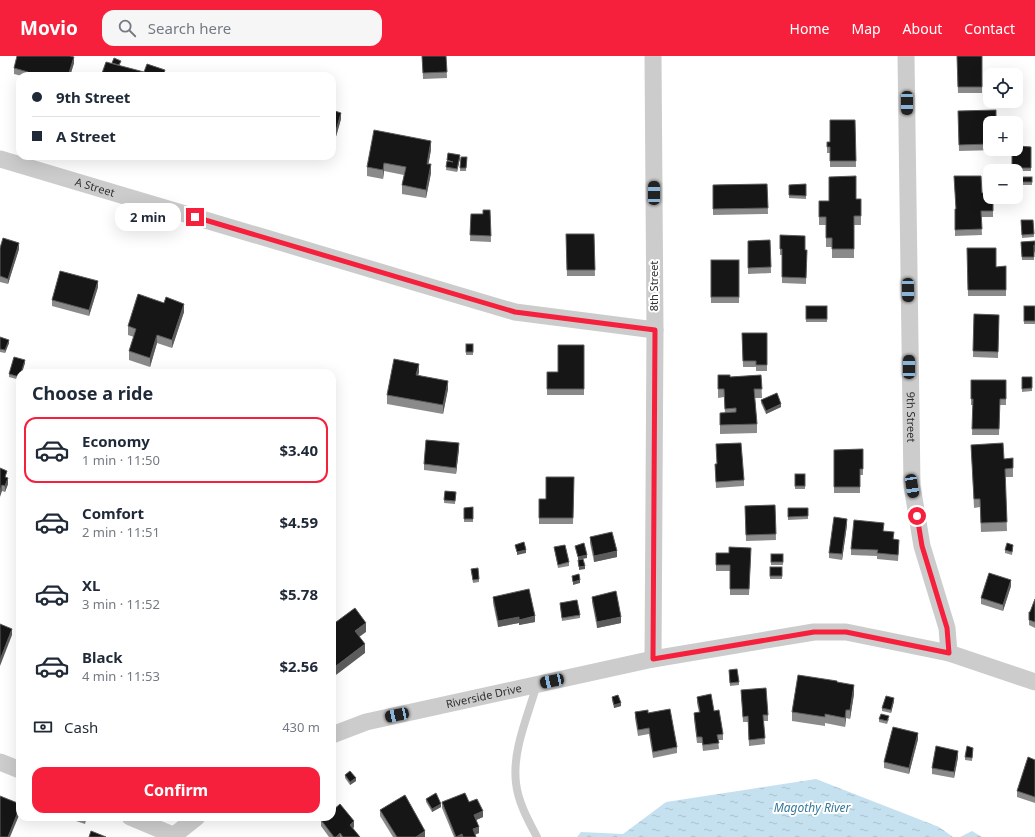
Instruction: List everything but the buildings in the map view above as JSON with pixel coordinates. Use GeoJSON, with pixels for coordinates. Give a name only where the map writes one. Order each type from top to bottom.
{"type":"FeatureCollection","features":[{"type":"Feature","properties":{"kind":"street","name":"8th Street"},"geometry":{"type":"LineString","coordinates":[[653,56],[655,330],[653,659]]}},
{"type":"Feature","properties":{"kind":"street","name":"9th Street"},"geometry":{"type":"LineString","coordinates":[[906,56],[912,486],[922,546],[947,628],[949,653]]}},
{"type":"Feature","properties":{"kind":"street","name":"A Street"},"geometry":{"type":"LineString","coordinates":[[0,159],[515,312],[655,330]]}},
{"type":"Feature","properties":{"kind":"street","name":"Riverside Drive"},"geometry":{"type":"LineString","coordinates":[[336,733],[366,722],[653,659],[814,632],[846,632],[949,653],[1035,682]]}},
{"type":"Feature","properties":{"kind":"street"},"geometry":{"type":"LineString","coordinates":[[0,762],[16,768]]}},
{"type":"Feature","properties":{"kind":"street"},"geometry":{"type":"LineString","coordinates":[[139,821],[173,836],[192,821]]}},
{"type":"Feature","properties":{"kind":"lane"},"geometry":{"type":"LineString","coordinates":[[537,684],[516,756],[516,783],[520,801],[537,837]]}},
{"type":"Feature","properties":{"kind":"water","name":"Magothy River"},"geometry":{"type":"Polygon","coordinates":[[[816,779],[939,827],[953,837],[577,837],[581,832],[623,834],[666,802],[816,779]]]}},
{"type":"Feature","properties":{"kind":"water"},"geometry":{"type":"Polygon","coordinates":[[[972,831],[982,837],[960,837],[972,831]]]}},
{"type":"Feature","properties":{"kind":"route"},"geometry":{"type":"LineString","coordinates":[[195,217],[515,312],[655,330],[653,659],[814,632],[846,632],[949,653],[947,628],[922,546],[917,516]]}}]}
